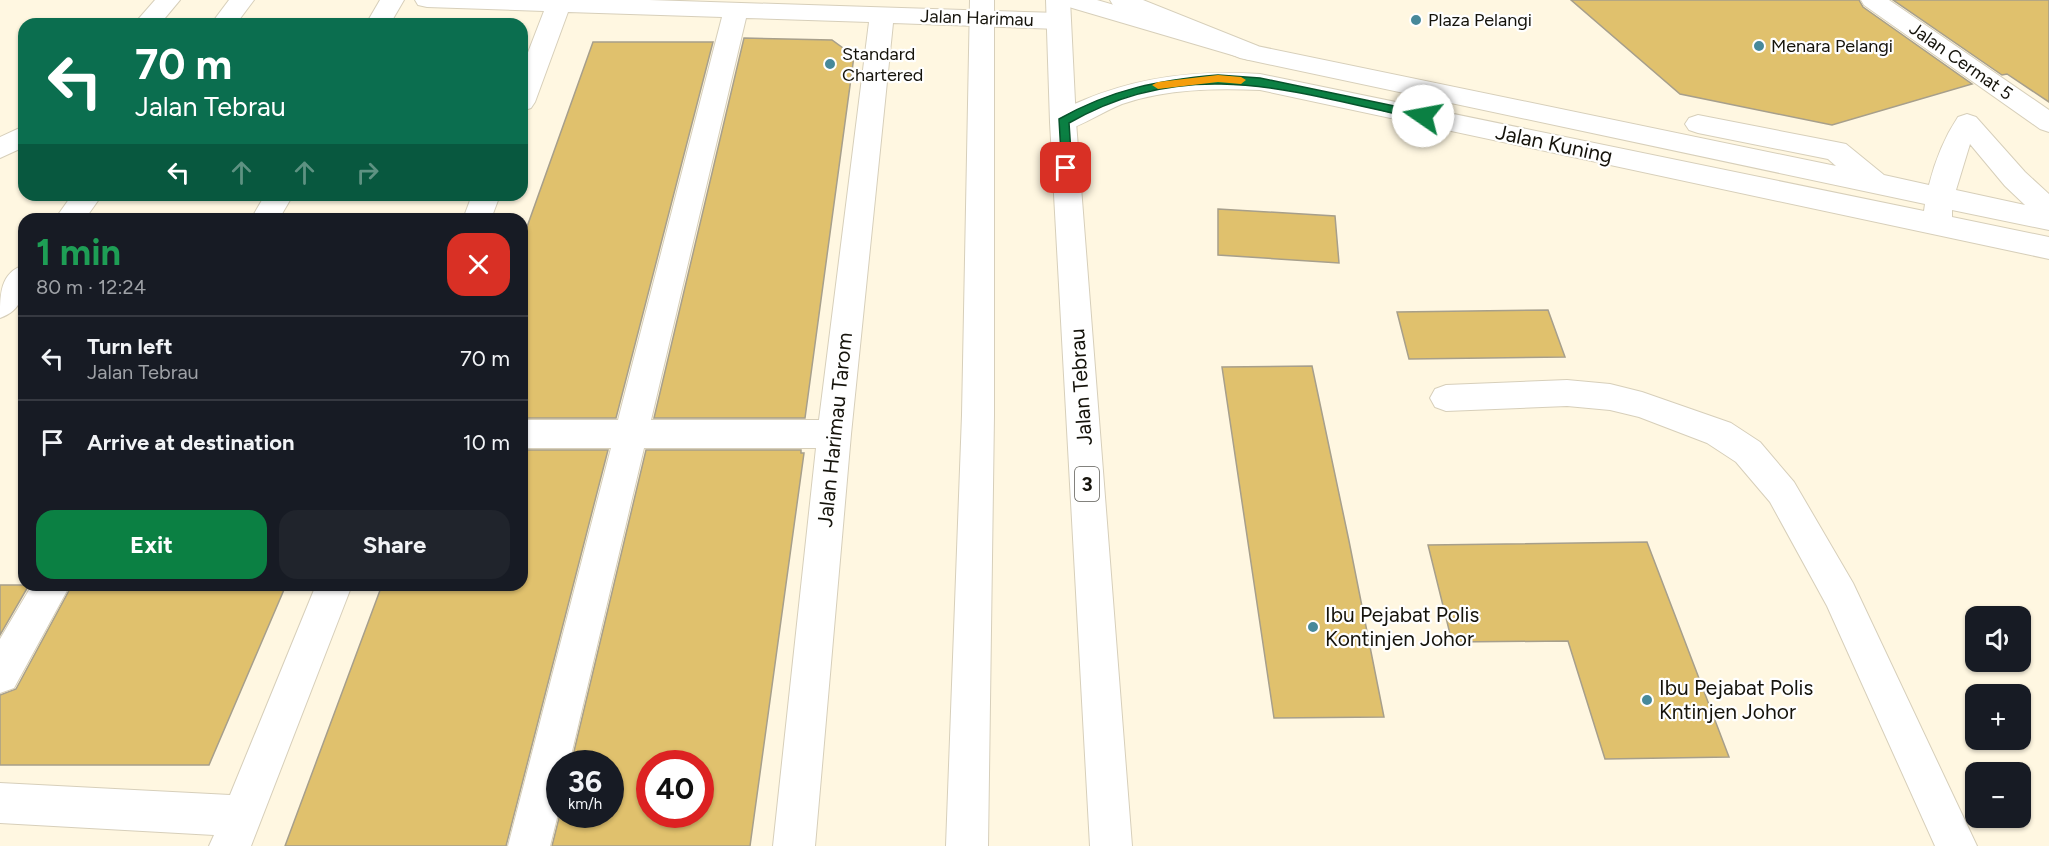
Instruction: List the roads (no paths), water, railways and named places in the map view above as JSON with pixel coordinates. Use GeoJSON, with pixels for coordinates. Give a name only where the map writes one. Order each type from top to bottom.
{"type":"FeatureCollection","features":[{"type":"Feature","properties":{"kind":"main road"},"geometry":{"type":"LineString","coordinates":[[152,18],[168,0]]}},
{"type":"Feature","properties":{"kind":"main road"},"geometry":{"type":"LineString","coordinates":[[228,18],[242,0]]}},
{"type":"Feature","properties":{"kind":"main road"},"geometry":{"type":"LineString","coordinates":[[382,18],[392,0]]}},
{"type":"Feature","properties":{"kind":"main road","name":"Jalan Harimau"},"geometry":{"type":"LineString","coordinates":[[427,0],[882,15],[1063,7]]}},
{"type":"Feature","properties":{"kind":"main road"},"geometry":{"type":"LineString","coordinates":[[1122,0],[1249,52]]}},
{"type":"Feature","properties":{"kind":"main road","name":"Jalan Cermat 5"},"geometry":{"type":"LineString","coordinates":[[1873,0],[2049,123]]}},
{"type":"Feature","properties":{"kind":"main road"},"geometry":{"type":"LineString","coordinates":[[528,86],[559,4]]}},
{"type":"Feature","properties":{"kind":"main road","name":"Jalan Kuning"},"geometry":{"type":"LineString","coordinates":[[1063,7],[1249,52],[1594,125],[1643,113],[1836,151],[1877,184],[1938,211],[2049,248]]}},
{"type":"Feature","properties":{"kind":"main road","name":"Jalan Tebrau"},"geometry":{"type":"LineString","coordinates":[[1063,7],[1063,122],[1111,846]]}},
{"type":"Feature","properties":{"kind":"main road"},"geometry":{"type":"LineString","coordinates":[[968,846],[978,415],[982,9]]}},
{"type":"Feature","properties":{"kind":"main road"},"geometry":{"type":"LineString","coordinates":[[528,846],[736,10]]}},
{"type":"Feature","properties":{"kind":"main road","name":"Jalan Harimau Tarom"},"geometry":{"type":"LineString","coordinates":[[794,846],[834,434],[882,15]]}},
{"type":"Feature","properties":{"kind":"main road","name":"Jalan Kuning"},"geometry":{"type":"LineString","coordinates":[[1063,122],[1092,105],[1146,87],[1218,78],[1260,82],[1938,211],[2049,220]]}},
{"type":"Feature","properties":{"kind":"main road"},"geometry":{"type":"LineString","coordinates":[[1938,211],[1957,141],[1967,123],[2015,179],[2049,211]]}},
{"type":"Feature","properties":{"kind":"main road"},"geometry":{"type":"LineString","coordinates":[[0,149],[18,138]]}},
{"type":"Feature","properties":{"kind":"main road"},"geometry":{"type":"LineString","coordinates":[[74,213],[83,201]]}},
{"type":"Feature","properties":{"kind":"main road"},"geometry":{"type":"LineString","coordinates":[[0,306],[18,284]]}},
{"type":"Feature","properties":{"kind":"main road"},"geometry":{"type":"LineString","coordinates":[[1446,398],[1567,393],[1610,397],[1642,405],[1719,433],[1748,452],[1782,492],[1840,596],[1956,846]]}},
{"type":"Feature","properties":{"kind":"main road"},"geometry":{"type":"LineString","coordinates":[[528,434],[834,434]]}},
{"type":"Feature","properties":{"kind":"main road"},"geometry":{"type":"LineString","coordinates":[[0,675],[49,591]]}},
{"type":"Feature","properties":{"kind":"main road"},"geometry":{"type":"LineString","coordinates":[[0,803],[236,831],[332,591]]}},
{"type":"Feature","properties":{"kind":"place","name":"Plaza Pelangi"},"geometry":{"type":"Point","coordinates":[1416,20]}},
{"type":"Feature","properties":{"kind":"place","name":"Menara Pelangi"},"geometry":{"type":"Point","coordinates":[1759,46]}},
{"type":"Feature","properties":{"kind":"place","name":"Standard Chartered"},"geometry":{"type":"Point","coordinates":[830,64]}},
{"type":"Feature","properties":{"kind":"place","name":"Ibu Pejabat Polis Kontinjen Johor"},"geometry":{"type":"Point","coordinates":[1313,627]}},
{"type":"Feature","properties":{"kind":"place","name":"Ibu Pejabat Polis Kntinjen Johor"},"geometry":{"type":"Point","coordinates":[1647,700]}}]}
